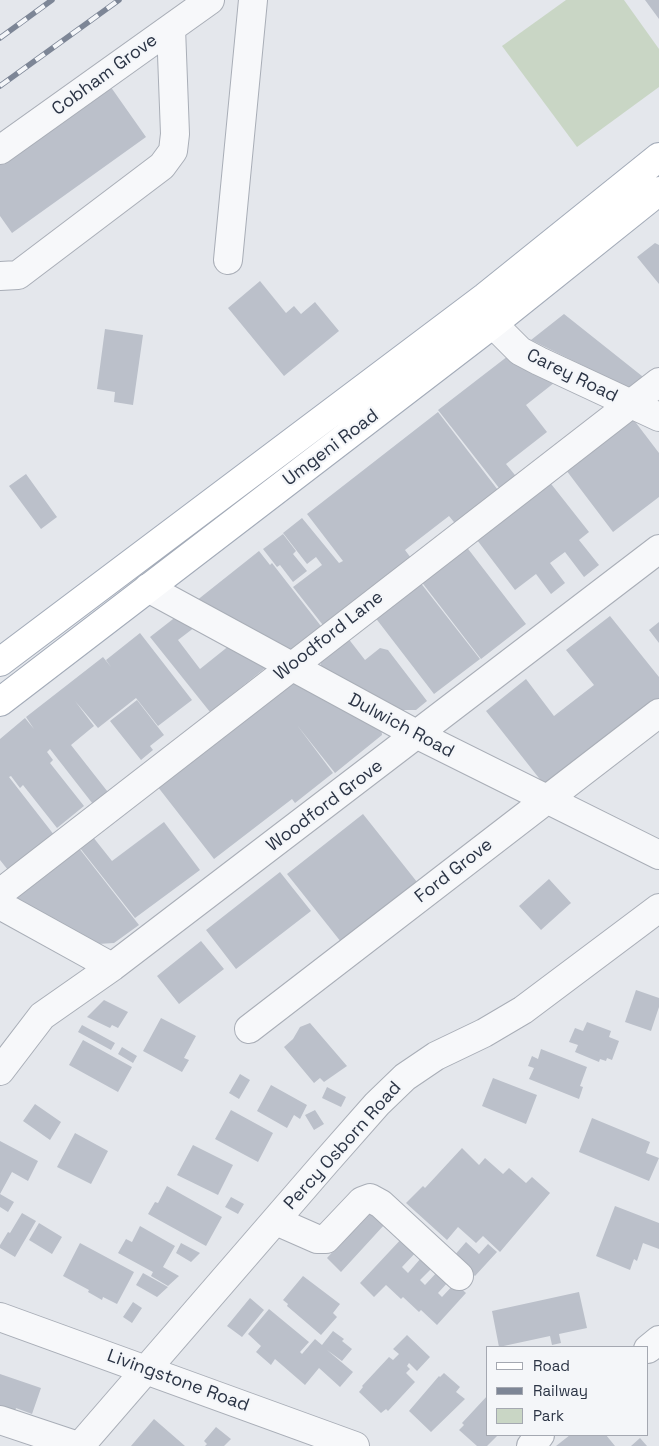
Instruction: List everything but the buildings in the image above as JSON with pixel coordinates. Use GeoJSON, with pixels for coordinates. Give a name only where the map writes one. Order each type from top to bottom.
{"type":"FeatureCollection","features":[{"type":"Feature","properties":{"kind":"main road","name":"Umgeni Road"},"geometry":{"type":"LineString","coordinates":[[0,662],[485,297],[659,157]]}},
{"type":"Feature","properties":{"kind":"main road","name":"Umgeni Road"},"geometry":{"type":"LineString","coordinates":[[0,702],[494,324],[659,192]]}},
{"type":"Feature","properties":{"kind":"street","name":"Cobham Grove"},"geometry":{"type":"LineString","coordinates":[[0,150],[210,0]]}},
{"type":"Feature","properties":{"kind":"street"},"geometry":{"type":"LineString","coordinates":[[228,260],[253,0]]}},
{"type":"Feature","properties":{"kind":"street"},"geometry":{"type":"LineString","coordinates":[[0,276],[18,275],[162,166],[173,151],[175,134],[171,28]]}},
{"type":"Feature","properties":{"kind":"street","name":"Carey Road"},"geometry":{"type":"LineString","coordinates":[[494,324],[520,351],[659,417]]}},
{"type":"Feature","properties":{"kind":"street","name":"Woodford Lane"},"geometry":{"type":"LineString","coordinates":[[0,894],[290,666],[659,382]]}},
{"type":"Feature","properties":{"kind":"street","name":"Woodford Grove"},"geometry":{"type":"LineString","coordinates":[[0,1071],[42,1016],[112,967],[659,549]]}},
{"type":"Feature","properties":{"kind":"street","name":"Dulwich Road"},"geometry":{"type":"LineString","coordinates":[[148,588],[418,735],[546,801],[659,855]]}},
{"type":"Feature","properties":{"kind":"street","name":"Ford Grove"},"geometry":{"type":"LineString","coordinates":[[249,1029],[659,713]]}},
{"type":"Feature","properties":{"kind":"street"},"geometry":{"type":"LineString","coordinates":[[0,906],[112,967]]}},
{"type":"Feature","properties":{"kind":"street","name":"Percy Osborn Road"},"geometry":{"type":"LineString","coordinates":[[79,1446],[148,1370],[377,1104],[405,1077],[436,1056],[484,1033],[523,1010],[659,908]]}},
{"type":"Feature","properties":{"kind":"street"},"geometry":{"type":"LineString","coordinates":[[276,1221],[317,1239],[326,1239],[362,1201],[370,1198],[381,1204],[459,1276]]}},
{"type":"Feature","properties":{"kind":"street","name":"Livingstone Road"},"geometry":{"type":"LineString","coordinates":[[0,1317],[355,1446]]}},
{"type":"Feature","properties":{"kind":"street"},"geometry":{"type":"LineString","coordinates":[[649,1348],[659,1340]]}},
{"type":"Feature","properties":{"kind":"street"},"geometry":{"type":"LineString","coordinates":[[0,1420],[79,1446]]}},
{"type":"Feature","properties":{"kind":"street"},"geometry":{"type":"LineString","coordinates":[[530,1446],[539,1436]]}},
{"type":"Feature","properties":{"kind":"green space"},"geometry":{"type":"Polygon","coordinates":[[[566,0],[624,0],[659,49],[659,87],[577,147],[502,46],[566,0]]]}},
{"type":"Feature","properties":{"kind":"railway"},"geometry":{"type":"LineString","coordinates":[[0,38],[52,0]]}},
{"type":"Feature","properties":{"kind":"railway"},"geometry":{"type":"LineString","coordinates":[[0,86],[119,0]]}}]}
